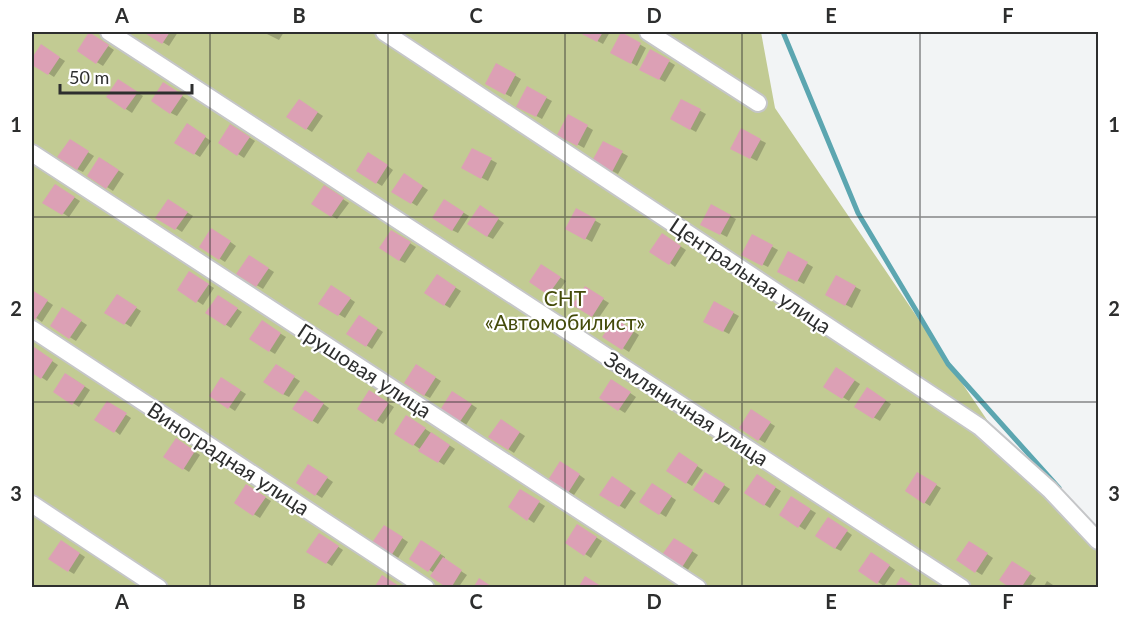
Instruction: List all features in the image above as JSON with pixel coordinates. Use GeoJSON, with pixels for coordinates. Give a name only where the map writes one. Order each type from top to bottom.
{"type":"FeatureCollection","features":[{"type":"Feature","properties":{"kind":"street","name":"Земляничная улица"},"geometry":{"type":"LineString","coordinates":[[109,32],[962,588]]}},
{"type":"Feature","properties":{"kind":"street","name":"Центральная улица"},"geometry":{"type":"LineString","coordinates":[[384,32],[980,427],[1050,490],[1098,541]]}},
{"type":"Feature","properties":{"kind":"street"},"geometry":{"type":"LineString","coordinates":[[648,32],[758,103]]}},
{"type":"Feature","properties":{"kind":"street","name":"Грушовая улица"},"geometry":{"type":"LineString","coordinates":[[32,153],[698,588]]}},
{"type":"Feature","properties":{"kind":"street","name":"Виноградная улица"},"geometry":{"type":"LineString","coordinates":[[32,329],[426,588]]}},
{"type":"Feature","properties":{"kind":"street"},"geometry":{"type":"LineString","coordinates":[[32,504],[159,588]]}},
{"type":"Feature","properties":{"kind":"green space","name":"СНТ «Автомобилист»"},"geometry":{"type":"Polygon","coordinates":[[[32,32],[761,32],[775,108],[1017,464],[1098,549],[1098,587],[32,587],[32,32]]]}},
{"type":"Feature","properties":{"kind":"building"},"geometry":{"type":"Polygon","coordinates":[[[89,32],[109,45],[96,64],[77,51],[89,32]]]}},
{"type":"Feature","properties":{"kind":"building"},"geometry":{"type":"Polygon","coordinates":[[[143,32],[170,32],[162,44],[143,32]]]}},
{"type":"Feature","properties":{"kind":"building"},"geometry":{"type":"Polygon","coordinates":[[[578,32],[603,32],[597,42],[578,32]]]}},
{"type":"Feature","properties":{"kind":"building"},"geometry":{"type":"Polygon","coordinates":[[[621,32],[641,43],[631,64],[610,53],[621,32]]]}},
{"type":"Feature","properties":{"kind":"building"},"geometry":{"type":"Polygon","coordinates":[[[41,44],[60,57],[48,75],[32,65],[32,58],[41,44]]]}},
{"type":"Feature","properties":{"kind":"building"},"geometry":{"type":"Polygon","coordinates":[[[650,49],[670,60],[659,80],[639,70],[650,49]]]}},
{"type":"Feature","properties":{"kind":"building"},"geometry":{"type":"Polygon","coordinates":[[[496,63],[516,74],[505,95],[485,84],[496,63]]]}},
{"type":"Feature","properties":{"kind":"building"},"geometry":{"type":"Polygon","coordinates":[[[118,79],[138,92],[125,110],[106,97],[118,79]]]}},
{"type":"Feature","properties":{"kind":"building"},"geometry":{"type":"Polygon","coordinates":[[[163,82],[183,95],[170,114],[151,101],[163,82]]]}},
{"type":"Feature","properties":{"kind":"building"},"geometry":{"type":"Polygon","coordinates":[[[527,86],[547,97],[536,117],[516,107],[527,86]]]}},
{"type":"Feature","properties":{"kind":"building"},"geometry":{"type":"Polygon","coordinates":[[[299,99],[318,112],[306,130],[286,117],[299,99]]]}},
{"type":"Feature","properties":{"kind":"building"},"geometry":{"type":"Polygon","coordinates":[[[681,99],[701,109],[690,130],[670,119],[681,99]]]}},
{"type":"Feature","properties":{"kind":"building"},"geometry":{"type":"Polygon","coordinates":[[[568,114],[588,125],[577,146],[557,135],[568,114]]]}},
{"type":"Feature","properties":{"kind":"building"},"geometry":{"type":"Polygon","coordinates":[[[187,123],[206,136],[194,155],[174,143],[187,123]]]}},
{"type":"Feature","properties":{"kind":"building"},"geometry":{"type":"Polygon","coordinates":[[[230,124],[250,137],[237,156],[218,143],[230,124]]]}},
{"type":"Feature","properties":{"kind":"building"},"geometry":{"type":"Polygon","coordinates":[[[741,128],[761,139],[750,159],[730,149],[741,128]]]}},
{"type":"Feature","properties":{"kind":"building"},"geometry":{"type":"Polygon","coordinates":[[[70,139],[89,151],[77,170],[57,157],[70,139]]]}},
{"type":"Feature","properties":{"kind":"building"},"geometry":{"type":"Polygon","coordinates":[[[603,141],[623,151],[612,172],[592,161],[603,141]]]}},
{"type":"Feature","properties":{"kind":"building"},"geometry":{"type":"Polygon","coordinates":[[[472,148],[492,158],[481,179],[461,168],[472,148]]]}},
{"type":"Feature","properties":{"kind":"building"},"geometry":{"type":"Polygon","coordinates":[[[368,152],[388,165],[376,184],[356,171],[368,152]]]}},
{"type":"Feature","properties":{"kind":"building"},"geometry":{"type":"Polygon","coordinates":[[[99,157],[119,170],[106,189],[87,176],[99,157]]]}},
{"type":"Feature","properties":{"kind":"building"},"geometry":{"type":"Polygon","coordinates":[[[404,173],[423,186],[411,204],[391,192],[404,173]]]}},
{"type":"Feature","properties":{"kind":"building"},"geometry":{"type":"Polygon","coordinates":[[[55,184],[75,197],[62,215],[42,203],[55,184]]]}},
{"type":"Feature","properties":{"kind":"building"},"geometry":{"type":"Polygon","coordinates":[[[324,185],[344,198],[331,217],[311,204],[324,185]]]}},
{"type":"Feature","properties":{"kind":"building"},"geometry":{"type":"Polygon","coordinates":[[[168,199],[188,212],[175,230],[155,218],[168,199]]]}},
{"type":"Feature","properties":{"kind":"building"},"geometry":{"type":"Polygon","coordinates":[[[444,199],[464,212],[452,231],[432,218],[444,199]]]}},
{"type":"Feature","properties":{"kind":"building"},"geometry":{"type":"Polygon","coordinates":[[[711,204],[731,215],[720,235],[700,225],[711,204]]]}},
{"type":"Feature","properties":{"kind":"building"},"geometry":{"type":"Polygon","coordinates":[[[480,205],[499,218],[487,237],[467,224],[480,205]]]}},
{"type":"Feature","properties":{"kind":"building"},"geometry":{"type":"Polygon","coordinates":[[[576,208],[596,219],[585,240],[565,229],[576,208]]]}},
{"type":"Feature","properties":{"kind":"building"},"geometry":{"type":"Polygon","coordinates":[[[211,228],[231,241],[219,260],[199,247],[211,228]]]}},
{"type":"Feature","properties":{"kind":"building"},"geometry":{"type":"Polygon","coordinates":[[[391,230],[411,242],[399,261],[379,248],[391,230]]]}},
{"type":"Feature","properties":{"kind":"building"},"geometry":{"type":"Polygon","coordinates":[[[662,233],[681,246],[669,265],[649,252],[662,233]]]}},
{"type":"Feature","properties":{"kind":"building"},"geometry":{"type":"Polygon","coordinates":[[[752,234],[773,245],[762,266],[741,255],[752,234]]]}},
{"type":"Feature","properties":{"kind":"building"},"geometry":{"type":"Polygon","coordinates":[[[788,251],[808,262],[797,282],[777,272],[788,251]]]}},
{"type":"Feature","properties":{"kind":"building"},"geometry":{"type":"Polygon","coordinates":[[[249,255],[269,268],[256,287],[236,274],[249,255]]]}},
{"type":"Feature","properties":{"kind":"building"},"geometry":{"type":"Polygon","coordinates":[[[541,264],[561,277],[548,295],[529,282],[541,264]]]}},
{"type":"Feature","properties":{"kind":"building"},"geometry":{"type":"Polygon","coordinates":[[[189,271],[209,284],[196,303],[177,290],[189,271]]]}},
{"type":"Feature","properties":{"kind":"building"},"geometry":{"type":"Polygon","coordinates":[[[437,274],[456,287],[444,306],[424,293],[437,274]]]}},
{"type":"Feature","properties":{"kind":"building"},"geometry":{"type":"Polygon","coordinates":[[[836,275],[856,286],[845,306],[825,295],[836,275]]]}},
{"type":"Feature","properties":{"kind":"building"},"geometry":{"type":"Polygon","coordinates":[[[331,285],[351,298],[338,316],[318,304],[331,285]]]}},
{"type":"Feature","properties":{"kind":"building"},"geometry":{"type":"Polygon","coordinates":[[[585,286],[604,298],[592,317],[572,305],[585,286]]]}},
{"type":"Feature","properties":{"kind":"building"},"geometry":{"type":"Polygon","coordinates":[[[32,290],[48,300],[35,320],[32,317],[32,290]]]}},
{"type":"Feature","properties":{"kind":"building"},"geometry":{"type":"Polygon","coordinates":[[[117,294],[137,307],[124,325],[104,313],[117,294]]]}},
{"type":"Feature","properties":{"kind":"building"},"geometry":{"type":"Polygon","coordinates":[[[218,295],[238,308],[225,326],[205,313],[218,295]]]}},
{"type":"Feature","properties":{"kind":"building"},"geometry":{"type":"Polygon","coordinates":[[[714,301],[734,312],[723,332],[703,322],[714,301]]]}},
{"type":"Feature","properties":{"kind":"building"},"geometry":{"type":"Polygon","coordinates":[[[62,307],[82,320],[69,339],[50,326],[62,307]]]}},
{"type":"Feature","properties":{"kind":"building"},"geometry":{"type":"Polygon","coordinates":[[[359,315],[378,328],[366,347],[346,334],[359,315]]]}},
{"type":"Feature","properties":{"kind":"building"},"geometry":{"type":"Polygon","coordinates":[[[615,318],[634,331],[622,350],[602,337],[615,318]]]}},
{"type":"Feature","properties":{"kind":"building"},"geometry":{"type":"Polygon","coordinates":[[[262,320],[281,333],[269,352],[249,339],[262,320]]]}},
{"type":"Feature","properties":{"kind":"building"},"geometry":{"type":"Polygon","coordinates":[[[34,347],[53,360],[41,379],[32,373],[34,347]]]}},
{"type":"Feature","properties":{"kind":"building"},"geometry":{"type":"Polygon","coordinates":[[[276,364],[295,376],[283,395],[263,382],[276,364]]]}},
{"type":"Feature","properties":{"kind":"building"},"geometry":{"type":"Polygon","coordinates":[[[416,364],[436,377],[424,396],[404,383],[416,364]]]}},
{"type":"Feature","properties":{"kind":"building"},"geometry":{"type":"Polygon","coordinates":[[[836,367],[855,380],[842,399],[823,387],[836,367]]]}},
{"type":"Feature","properties":{"kind":"building"},"geometry":{"type":"Polygon","coordinates":[[[65,373],[85,386],[72,405],[53,392],[65,373]]]}},
{"type":"Feature","properties":{"kind":"building"},"geometry":{"type":"Polygon","coordinates":[[[221,377],[241,390],[228,409],[209,396],[221,377]]]}},
{"type":"Feature","properties":{"kind":"building"},"geometry":{"type":"Polygon","coordinates":[[[611,379],[631,392],[618,411],[599,398],[611,379]]]}},
{"type":"Feature","properties":{"kind":"building"},"geometry":{"type":"Polygon","coordinates":[[[867,387],[886,400],[873,419],[854,407],[867,387]]]}},
{"type":"Feature","properties":{"kind":"building"},"geometry":{"type":"Polygon","coordinates":[[[305,390],[324,403],[312,422],[292,409],[305,390]]]}},
{"type":"Feature","properties":{"kind":"building"},"geometry":{"type":"Polygon","coordinates":[[[369,390],[389,403],[376,422],[357,409],[369,390]]]}},
{"type":"Feature","properties":{"kind":"building"},"geometry":{"type":"Polygon","coordinates":[[[452,391],[472,404],[459,423],[440,410],[452,391]]]}},
{"type":"Feature","properties":{"kind":"building"},"geometry":{"type":"Polygon","coordinates":[[[107,401],[127,413],[114,433],[94,420],[107,401]]]}},
{"type":"Feature","properties":{"kind":"building"},"geometry":{"type":"Polygon","coordinates":[[[751,409],[771,422],[758,441],[739,428],[751,409]]]}},
{"type":"Feature","properties":{"kind":"building"},"geometry":{"type":"Polygon","coordinates":[[[406,415],[426,428],[413,446],[394,434],[406,415]]]}},
{"type":"Feature","properties":{"kind":"building"},"geometry":{"type":"Polygon","coordinates":[[[501,419],[520,432],[508,450],[488,437],[501,419]]]}},
{"type":"Feature","properties":{"kind":"building"},"geometry":{"type":"Polygon","coordinates":[[[431,432],[450,445],[438,463],[418,451],[431,432]]]}},
{"type":"Feature","properties":{"kind":"building"},"geometry":{"type":"Polygon","coordinates":[[[176,438],[195,451],[183,470],[163,457],[176,438]]]}},
{"type":"Feature","properties":{"kind":"building"},"geometry":{"type":"Polygon","coordinates":[[[679,452],[698,465],[686,484],[666,471],[679,452]]]}},
{"type":"Feature","properties":{"kind":"building"},"geometry":{"type":"Polygon","coordinates":[[[560,461],[580,474],[568,493],[548,480],[560,461]]]}},
{"type":"Feature","properties":{"kind":"building"},"geometry":{"type":"Polygon","coordinates":[[[308,464],[328,477],[315,496],[296,483],[308,464]]]}},
{"type":"Feature","properties":{"kind":"building"},"geometry":{"type":"Polygon","coordinates":[[[705,472],[725,484],[713,503],[693,490],[705,472]]]}},
{"type":"Feature","properties":{"kind":"building"},"geometry":{"type":"Polygon","coordinates":[[[917,472],[937,484],[924,504],[905,491],[917,472]]]}},
{"type":"Feature","properties":{"kind":"building"},"geometry":{"type":"Polygon","coordinates":[[[757,474],[776,487],[764,506],[744,493],[757,474]]]}},
{"type":"Feature","properties":{"kind":"building"},"geometry":{"type":"Polygon","coordinates":[[[612,476],[631,489],[619,507],[599,495],[612,476]]]}},
{"type":"Feature","properties":{"kind":"building"},"geometry":{"type":"Polygon","coordinates":[[[652,483],[672,496],[659,515],[639,502],[652,483]]]}},
{"type":"Feature","properties":{"kind":"building"},"geometry":{"type":"Polygon","coordinates":[[[246,484],[266,497],[253,516],[234,503],[246,484]]]}},
{"type":"Feature","properties":{"kind":"building"},"geometry":{"type":"Polygon","coordinates":[[[520,489],[540,501],[527,521],[508,507],[520,489]]]}},
{"type":"Feature","properties":{"kind":"building"},"geometry":{"type":"Polygon","coordinates":[[[791,496],[811,509],[798,528],[779,515],[791,496]]]}},
{"type":"Feature","properties":{"kind":"building"},"geometry":{"type":"Polygon","coordinates":[[[828,517],[848,530],[835,549],[815,536],[828,517]]]}},
{"type":"Feature","properties":{"kind":"building"},"geometry":{"type":"Polygon","coordinates":[[[577,524],[597,537],[584,556],[565,543],[577,524]]]}},
{"type":"Feature","properties":{"kind":"building"},"geometry":{"type":"Polygon","coordinates":[[[384,525],[403,537],[391,556],[371,544],[384,525]]]}},
{"type":"Feature","properties":{"kind":"building"},"geometry":{"type":"Polygon","coordinates":[[[319,533],[339,546],[326,564],[306,552],[319,533]]]}},
{"type":"Feature","properties":{"kind":"building"},"geometry":{"type":"Polygon","coordinates":[[[674,538],[693,550],[681,569],[661,556],[674,538]]]}},
{"type":"Feature","properties":{"kind":"building"},"geometry":{"type":"Polygon","coordinates":[[[61,540],[80,553],[68,572],[48,559],[61,540]]]}},
{"type":"Feature","properties":{"kind":"building"},"geometry":{"type":"Polygon","coordinates":[[[421,540],[441,553],[428,572],[409,559],[421,540]]]}},
{"type":"Feature","properties":{"kind":"building"},"geometry":{"type":"Polygon","coordinates":[[[969,541],[988,553],[975,573],[956,560],[969,541]]]}},
{"type":"Feature","properties":{"kind":"building"},"geometry":{"type":"Polygon","coordinates":[[[871,552],[890,565],[877,584],[858,571],[871,552]]]}},
{"type":"Feature","properties":{"kind":"building"},"geometry":{"type":"Polygon","coordinates":[[[443,557],[462,570],[451,588],[447,588],[430,576],[443,557]]]}},
{"type":"Feature","properties":{"kind":"building"},"geometry":{"type":"Polygon","coordinates":[[[1012,561],[1031,573],[1021,588],[1010,588],[999,580],[1012,561]]]}},
{"type":"Feature","properties":{"kind":"building"},"geometry":{"type":"Polygon","coordinates":[[[382,575],[402,588],[374,588],[382,575]]]}},
{"type":"Feature","properties":{"kind":"building"},"geometry":{"type":"Polygon","coordinates":[[[585,576],[604,588],[578,588],[585,576]]]}},
{"type":"Feature","properties":{"kind":"building"},"geometry":{"type":"Polygon","coordinates":[[[901,577],[917,588],[894,588],[901,577]]]}},
{"type":"Feature","properties":{"kind":"building"},"geometry":{"type":"Polygon","coordinates":[[[479,578],[494,588],[473,588],[479,578]]]}},
{"type":"Feature","properties":{"kind":"waterway"},"geometry":{"type":"LineString","coordinates":[[783,32],[858,213],[948,364],[1059,488]]}}]}
